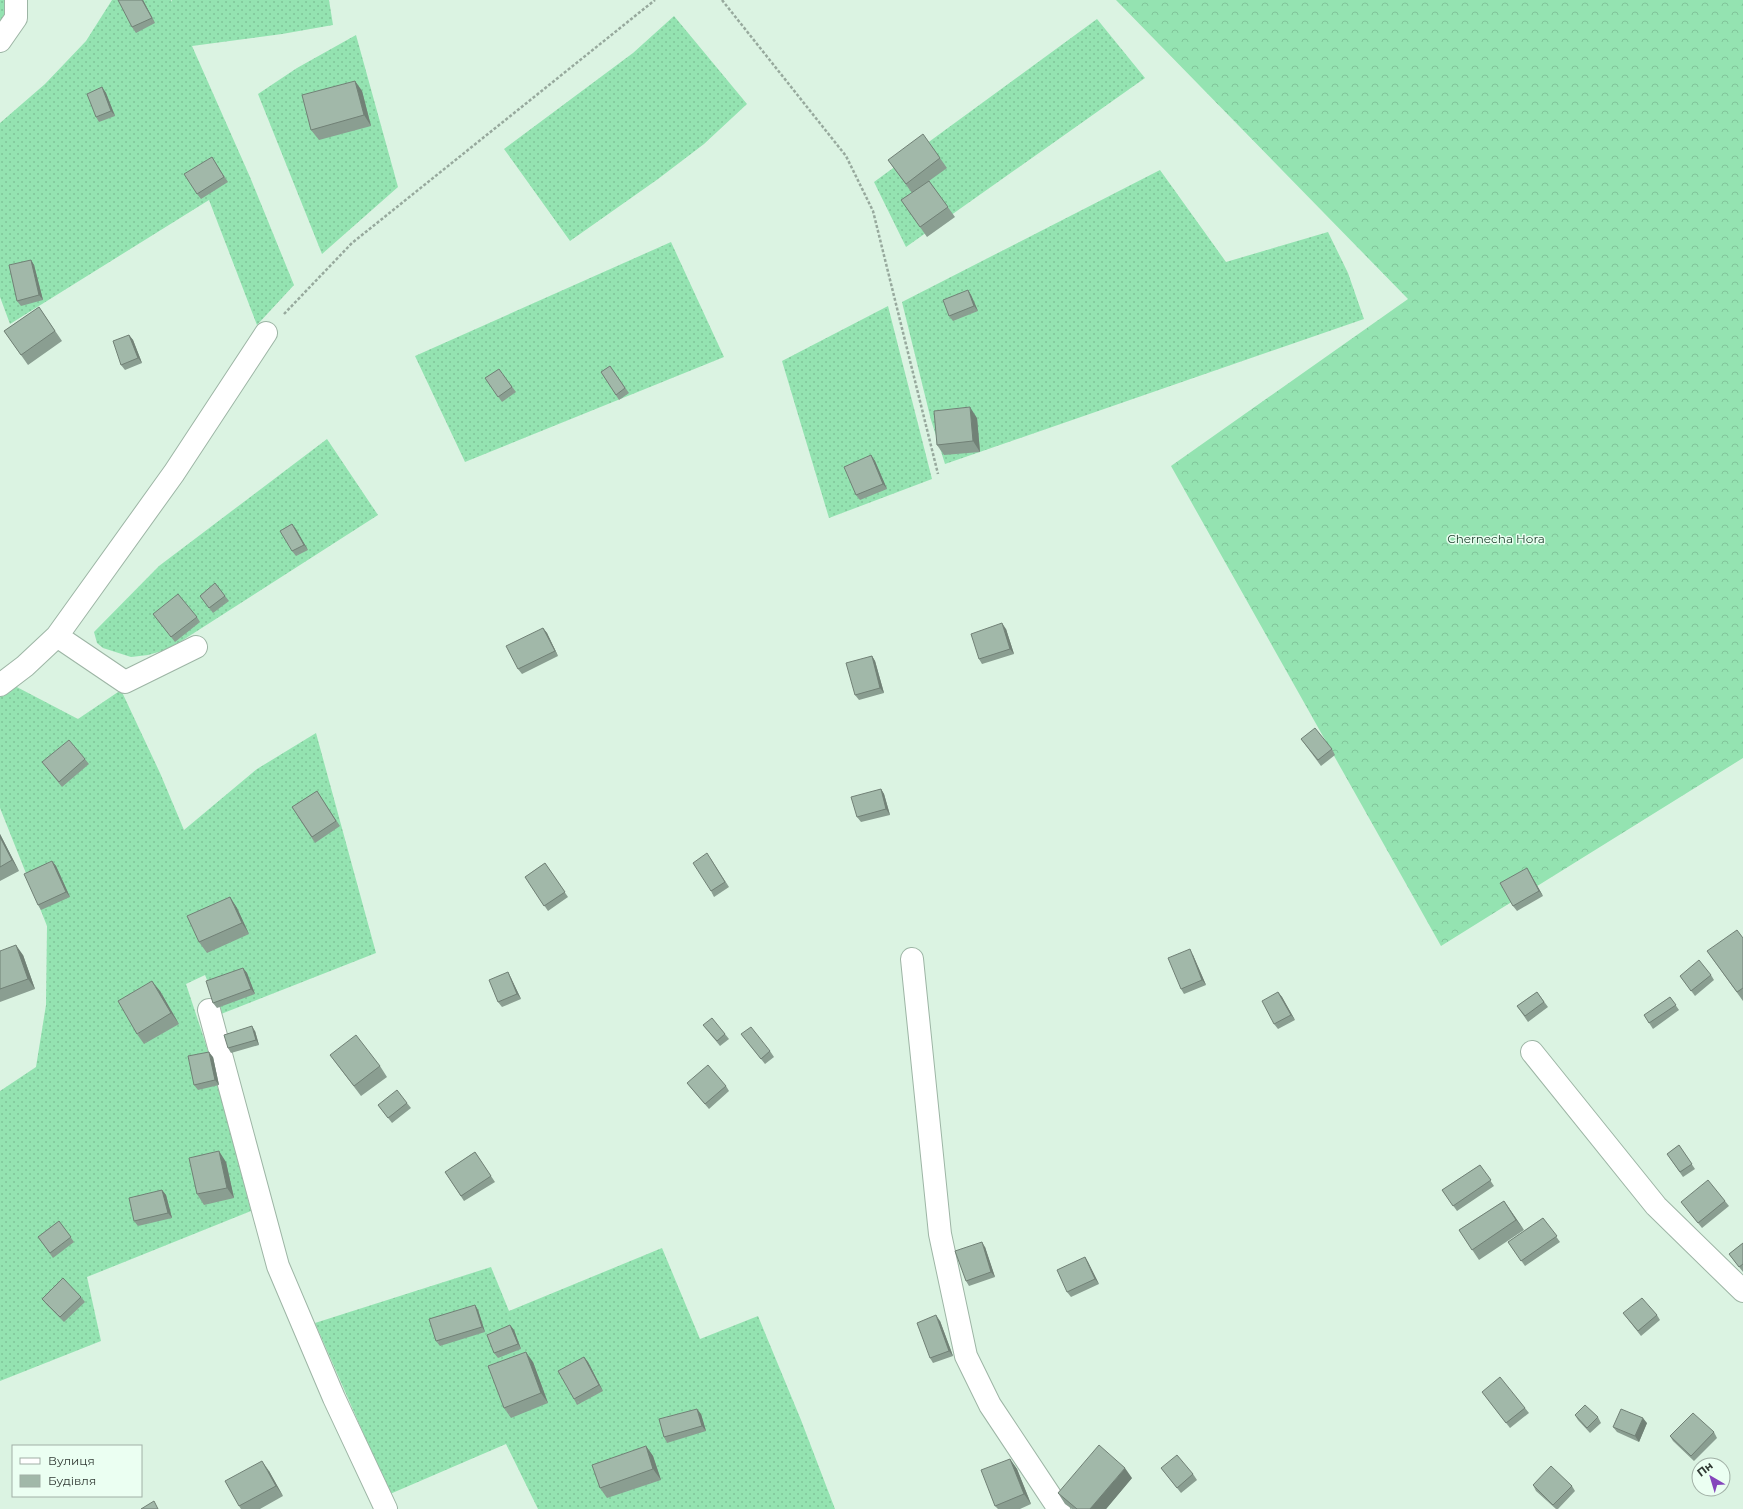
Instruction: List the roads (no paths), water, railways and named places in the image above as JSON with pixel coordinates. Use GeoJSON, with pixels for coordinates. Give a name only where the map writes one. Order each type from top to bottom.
{"type":"FeatureCollection","features":[{"type":"Feature","properties":{"kind":"street"},"geometry":{"type":"LineString","coordinates":[[0,41],[16,18],[16,0]]}},
{"type":"Feature","properties":{"kind":"street"},"geometry":{"type":"LineString","coordinates":[[0,685],[25,666],[57,636],[174,472],[266,333]]}},
{"type":"Feature","properties":{"kind":"street"},"geometry":{"type":"LineString","coordinates":[[57,636],[125,682],[196,647]]}},
{"type":"Feature","properties":{"kind":"street"},"geometry":{"type":"LineString","coordinates":[[912,959],[940,1234],[966,1356],[990,1405],[1059,1509]]}},
{"type":"Feature","properties":{"kind":"street"},"geometry":{"type":"LineString","coordinates":[[209,1010],[278,1266],[334,1398],[386,1509]]}},
{"type":"Feature","properties":{"kind":"street"},"geometry":{"type":"LineString","coordinates":[[1532,1052],[1656,1206],[1743,1291]]}},
{"type":"Feature","properties":{"kind":"park label","name":"Chernecha Hora"},"geometry":{"type":"Point","coordinates":[1496,539]}}]}
